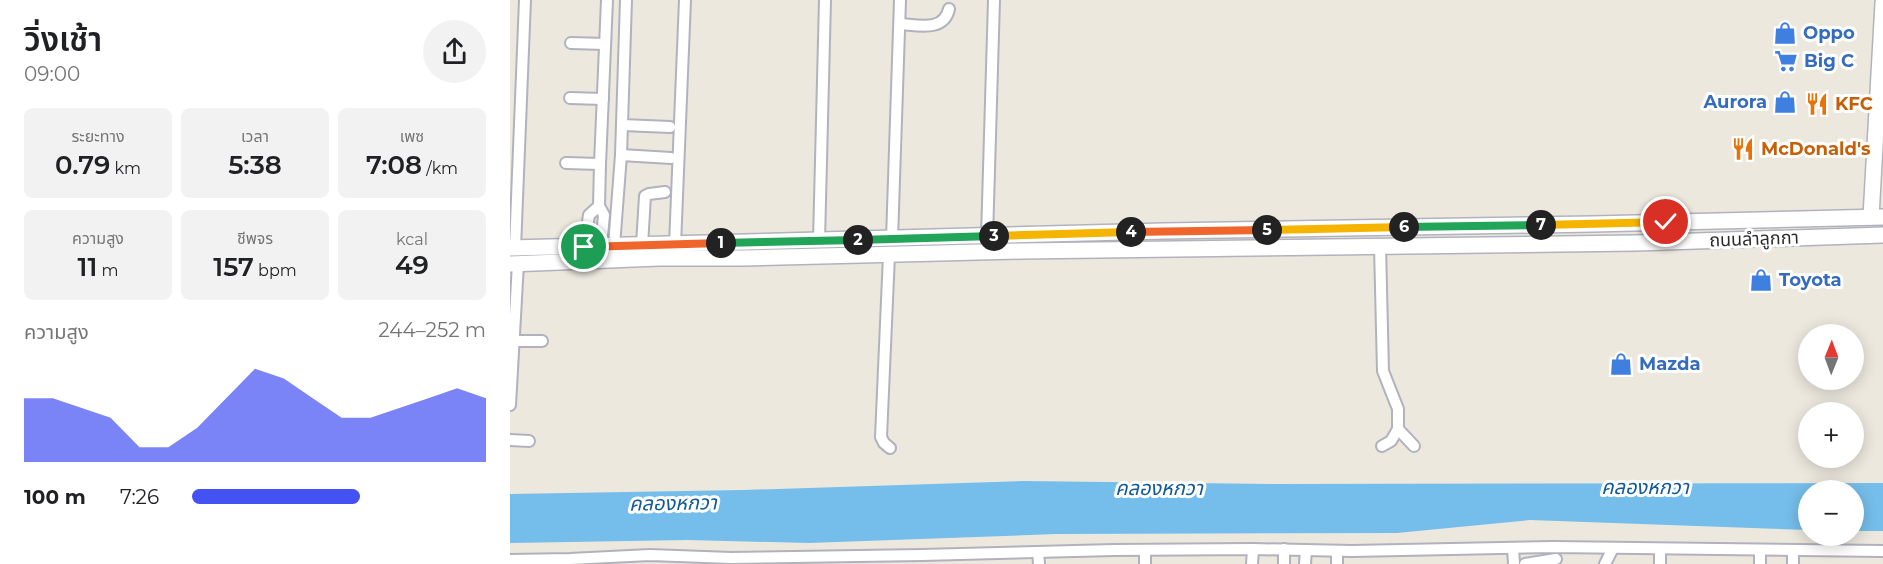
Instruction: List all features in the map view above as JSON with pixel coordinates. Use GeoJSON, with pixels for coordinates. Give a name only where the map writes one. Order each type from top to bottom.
{"type":"FeatureCollection","features":[{"type":"Feature","properties":{"kind":"main road"},"geometry":{"type":"LineString","coordinates":[[1877,217],[1883,3]]}},
{"type":"Feature","properties":{"kind":"main road","name":"ถนนลำลูกกา"},"geometry":{"type":"LineString","coordinates":[[512,248],[1164,231],[1877,217]]}},
{"type":"Feature","properties":{"kind":"main road","name":"ถนนลำลูกกา"},"geometry":{"type":"LineString","coordinates":[[514,264],[659,258],[1205,247],[1636,243],[1883,236]]}},
{"type":"Feature","properties":{"kind":"street"},"geometry":{"type":"LineString","coordinates":[[512,248],[525,0]]}},
{"type":"Feature","properties":{"kind":"street"},"geometry":{"type":"LineString","coordinates":[[607,0],[599,206],[604,215],[608,246]]}},
{"type":"Feature","properties":{"kind":"street"},"geometry":{"type":"LineString","coordinates":[[608,246],[621,154],[626,0]]}},
{"type":"Feature","properties":{"kind":"street"},"geometry":{"type":"LineString","coordinates":[[675,244],[685,0]]}},
{"type":"Feature","properties":{"kind":"street"},"geometry":{"type":"LineString","coordinates":[[819,241],[825,0]]}},
{"type":"Feature","properties":{"kind":"street"},"geometry":{"type":"LineString","coordinates":[[892,239],[900,0]]}},
{"type":"Feature","properties":{"kind":"street"},"geometry":{"type":"LineString","coordinates":[[987,237],[994,0]]}},
{"type":"Feature","properties":{"kind":"street"},"geometry":{"type":"LineString","coordinates":[[900,24],[941,24],[947,17],[949,9]]}},
{"type":"Feature","properties":{"kind":"street"},"geometry":{"type":"LineString","coordinates":[[572,43],[605,44]]}},
{"type":"Feature","properties":{"kind":"street"},"geometry":{"type":"LineString","coordinates":[[570,98],[603,99]]}},
{"type":"Feature","properties":{"kind":"street"},"geometry":{"type":"LineString","coordinates":[[622,125],[670,127]]}},
{"type":"Feature","properties":{"kind":"street"},"geometry":{"type":"LineString","coordinates":[[621,154],[671,158]]}},
{"type":"Feature","properties":{"kind":"street"},"geometry":{"type":"LineString","coordinates":[[566,163],[600,164]]}},
{"type":"Feature","properties":{"kind":"street"},"geometry":{"type":"LineString","coordinates":[[642,245],[645,196],[665,192]]}},
{"type":"Feature","properties":{"kind":"street"},"geometry":{"type":"LineString","coordinates":[[584,247],[589,215],[599,206]]}},
{"type":"Feature","properties":{"kind":"street"},"geometry":{"type":"LineString","coordinates":[[1380,246],[1383,371],[1398,409],[1398,429],[1390,441],[1382,446]]}},
{"type":"Feature","properties":{"kind":"street"},"geometry":{"type":"LineString","coordinates":[[889,255],[881,437],[890,448]]}},
{"type":"Feature","properties":{"kind":"street"},"geometry":{"type":"LineString","coordinates":[[510,405],[514,341],[514,264]]}},
{"type":"Feature","properties":{"kind":"street"},"geometry":{"type":"LineString","coordinates":[[514,341],[542,341]]}},
{"type":"Feature","properties":{"kind":"street"},"geometry":{"type":"LineString","coordinates":[[1398,429],[1414,446]]}},
{"type":"Feature","properties":{"kind":"street"},"geometry":{"type":"LineString","coordinates":[[510,440],[529,441]]}},
{"type":"Feature","properties":{"kind":"street"},"geometry":{"type":"LineString","coordinates":[[1513,548],[1514,564]]}},
{"type":"Feature","properties":{"kind":"street"},"geometry":{"type":"LineString","coordinates":[[1597,548],[1599,564]]}},
{"type":"Feature","properties":{"kind":"street"},"geometry":{"type":"LineString","coordinates":[[1605,564],[1613,548]]}},
{"type":"Feature","properties":{"kind":"street"},"geometry":{"type":"LineString","coordinates":[[511,561],[585,561],[650,555],[688,560],[974,559],[1038,552],[1253,549],[1352,551],[1613,548],[1883,551]]}},
{"type":"Feature","properties":{"kind":"street"},"geometry":{"type":"LineString","coordinates":[[1252,564],[1253,549]]}},
{"type":"Feature","properties":{"kind":"street"},"geometry":{"type":"LineString","coordinates":[[1284,549],[1284,564]]}},
{"type":"Feature","properties":{"kind":"street"},"geometry":{"type":"LineString","coordinates":[[1660,549],[1660,564]]}},
{"type":"Feature","properties":{"kind":"street"},"geometry":{"type":"LineString","coordinates":[[1145,550],[1145,564]]}},
{"type":"Feature","properties":{"kind":"street"},"geometry":{"type":"LineString","coordinates":[[1305,564],[1306,550]]}},
{"type":"Feature","properties":{"kind":"street"},"geometry":{"type":"LineString","coordinates":[[1760,550],[1760,564]]}},
{"type":"Feature","properties":{"kind":"street"},"geometry":{"type":"LineString","coordinates":[[1793,550],[1793,564]]}},
{"type":"Feature","properties":{"kind":"street"},"geometry":{"type":"LineString","coordinates":[[1337,551],[1337,564]]}},
{"type":"Feature","properties":{"kind":"street"},"geometry":{"type":"LineString","coordinates":[[1352,551],[1352,564]]}},
{"type":"Feature","properties":{"kind":"street"},"geometry":{"type":"LineString","coordinates":[[1038,552],[1039,564]]}},
{"type":"Feature","properties":{"kind":"street"},"geometry":{"type":"LineString","coordinates":[[1525,564],[1556,559]]}},
{"type":"Feature","properties":{"kind":"water","name":"คลองหกวา"},"geometry":{"type":"Polygon","coordinates":[[[1022,481],[1280,484],[1798,483],[1798,530],[1530,520],[1397,533],[1056,534],[809,543],[688,540],[510,543],[510,494],[743,490],[1022,481]]]}},
{"type":"Feature","properties":{"kind":"water"},"geometry":{"type":"Polygon","coordinates":[[[1864,483],[1883,483],[1883,531],[1864,531],[1864,483]]]}},
{"type":"Feature","properties":{"kind":"place","name":"Oppo"},"geometry":{"type":"Point","coordinates":[1785,33]}},
{"type":"Feature","properties":{"kind":"place","name":"Big C"},"geometry":{"type":"Point","coordinates":[1786,61]}},
{"type":"Feature","properties":{"kind":"place","name":"Aurora"},"geometry":{"type":"Point","coordinates":[1785,102]}},
{"type":"Feature","properties":{"kind":"place","name":"KFC"},"geometry":{"type":"Point","coordinates":[1817,104]}},
{"type":"Feature","properties":{"kind":"place","name":"McDonald's"},"geometry":{"type":"Point","coordinates":[1743,149]}},
{"type":"Feature","properties":{"kind":"place","name":"Toyota"},"geometry":{"type":"Point","coordinates":[1761,280]}},
{"type":"Feature","properties":{"kind":"place","name":"Mazda"},"geometry":{"type":"Point","coordinates":[1621,364]}},
{"type":"Feature","properties":{"kind":"route"},"geometry":{"type":"LineString","coordinates":[[584,247],[1164,231],[1666,222]]}}]}
